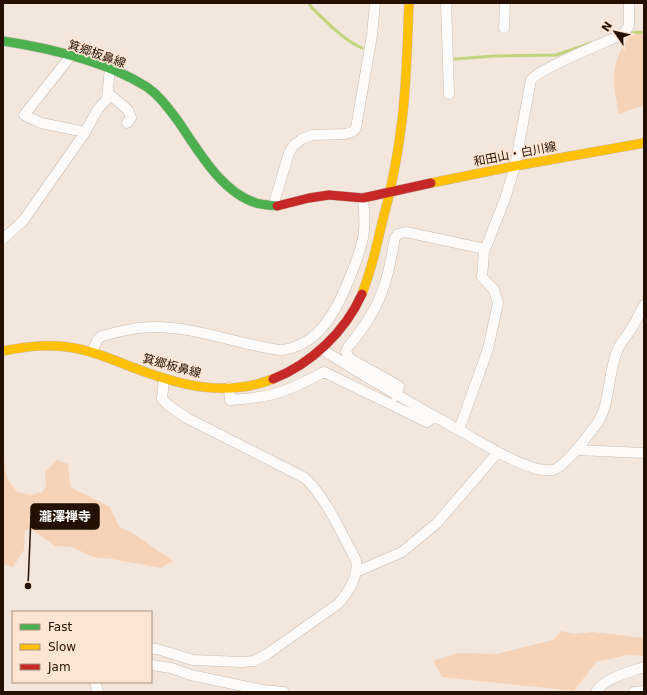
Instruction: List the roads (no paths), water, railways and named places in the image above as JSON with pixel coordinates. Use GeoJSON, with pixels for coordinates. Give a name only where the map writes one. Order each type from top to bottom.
{"type":"FeatureCollection","features":[{"type":"Feature","properties":{"kind":"main road","name":"箕郷板鼻線"},"geometry":{"type":"LineString","coordinates":[[3,351],[31,346],[54,345],[79,349],[92,352],[164,378],[194,386],[229,388],[247,387],[272,379],[301,364],[321,349],[330,341],[353,312],[363,291],[373,261],[390,191],[404,112],[409,3]]}},
{"type":"Feature","properties":{"kind":"main road","name":"箕郷板鼻線"},"geometry":{"type":"LineString","coordinates":[[3,41],[37,46],[110,68],[148,88],[167,106],[210,167],[226,184],[244,198],[255,203],[273,206],[287,205],[323,195],[363,198],[390,191]]}},
{"type":"Feature","properties":{"kind":"main road","name":"和田山・白川線"},"geometry":{"type":"LineString","coordinates":[[390,191],[515,166],[644,143]]}},
{"type":"Feature","properties":{"kind":"street"},"geometry":{"type":"LineString","coordinates":[[273,206],[288,153],[294,145],[302,139],[312,135],[345,134],[352,132],[356,128],[372,35],[375,3]]}},
{"type":"Feature","properties":{"kind":"street"},"geometry":{"type":"LineString","coordinates":[[446,3],[449,94]]}},
{"type":"Feature","properties":{"kind":"street"},"geometry":{"type":"LineString","coordinates":[[504,28],[505,3]]}},
{"type":"Feature","properties":{"kind":"street"},"geometry":{"type":"LineString","coordinates":[[459,430],[488,349],[498,303],[494,290],[482,277],[485,249],[505,199],[515,166],[531,80],[534,76],[547,69],[623,34],[629,26],[629,3]]}},
{"type":"Feature","properties":{"kind":"street"},"geometry":{"type":"LineString","coordinates":[[70,57],[24,115],[41,122],[85,132]]}},
{"type":"Feature","properties":{"kind":"street"},"geometry":{"type":"LineString","coordinates":[[3,239],[23,221],[85,132],[98,109],[107,99],[110,68]]}},
{"type":"Feature","properties":{"kind":"street"},"geometry":{"type":"LineString","coordinates":[[108,93],[128,110],[131,118],[127,123]]}},
{"type":"Feature","properties":{"kind":"street"},"geometry":{"type":"LineString","coordinates":[[92,352],[98,339],[102,336],[153,327],[185,330],[279,350],[290,350],[301,345],[312,338],[323,327],[334,313],[342,298],[362,244],[364,231],[363,198]]}},
{"type":"Feature","properties":{"kind":"street"},"geometry":{"type":"LineString","coordinates":[[396,396],[399,386],[349,358],[346,352],[348,347],[369,319],[379,299],[385,283],[395,238],[398,234],[406,232],[485,249]]}},
{"type":"Feature","properties":{"kind":"street"},"geometry":{"type":"LineString","coordinates":[[321,349],[396,396],[498,452],[528,466],[548,470],[558,468],[577,450],[599,420],[605,404],[611,369],[618,349],[644,305]]}},
{"type":"Feature","properties":{"kind":"street"},"geometry":{"type":"LineString","coordinates":[[229,388],[230,400],[255,399],[299,386],[324,372],[427,422],[434,417]]}},
{"type":"Feature","properties":{"kind":"street"},"geometry":{"type":"LineString","coordinates":[[152,649],[157,649],[194,660],[254,661],[267,654],[338,604],[355,576],[357,567],[356,560],[321,496],[305,478],[188,418],[168,405],[162,399],[164,378]]}},
{"type":"Feature","properties":{"kind":"street"},"geometry":{"type":"LineString","coordinates":[[577,450],[644,453]]}},
{"type":"Feature","properties":{"kind":"street"},"geometry":{"type":"LineString","coordinates":[[356,572],[402,552],[437,523],[498,452]]}},
{"type":"Feature","properties":{"kind":"street"},"geometry":{"type":"LineString","coordinates":[[152,665],[171,668],[191,675],[263,690],[284,692]]}},
{"type":"Feature","properties":{"kind":"street"},"geometry":{"type":"LineString","coordinates":[[596,692],[598,688],[609,680],[644,666]]}},
{"type":"Feature","properties":{"kind":"street"},"geometry":{"type":"LineString","coordinates":[[634,692],[644,691]]}},
{"type":"Feature","properties":{"kind":"waterway"},"geometry":{"type":"LineString","coordinates":[[309,3],[312,8],[336,30],[348,40],[362,48]]}},
{"type":"Feature","properties":{"kind":"waterway"},"geometry":{"type":"LineString","coordinates":[[627,33],[644,32]]}},
{"type":"Feature","properties":{"kind":"waterway"},"geometry":{"type":"LineString","coordinates":[[455,59],[494,56],[556,55],[591,43]]}},
{"type":"Feature","properties":{"kind":"place","name":"瀧澤禅寺"},"geometry":{"type":"Point","coordinates":[28,586]}}]}
